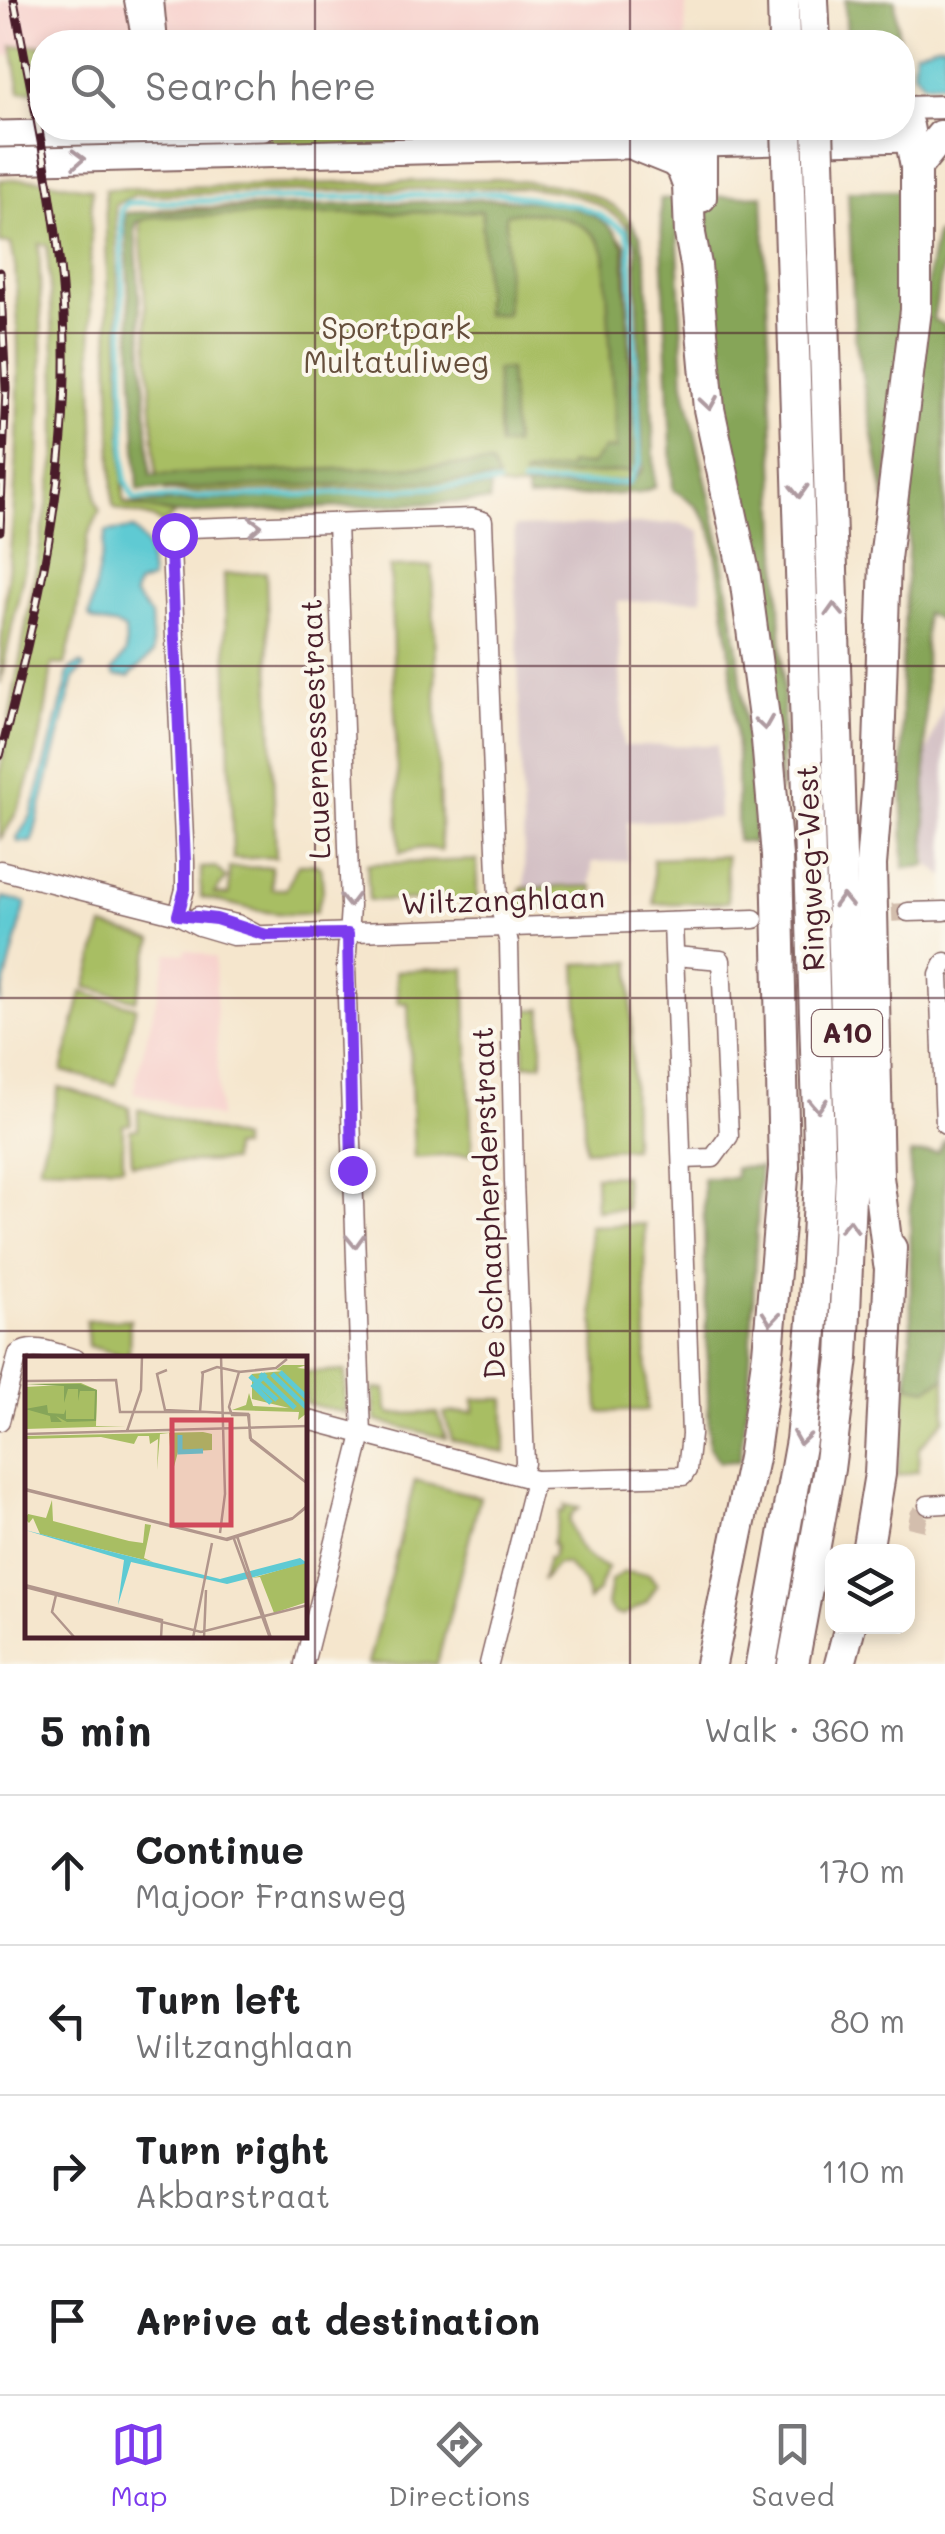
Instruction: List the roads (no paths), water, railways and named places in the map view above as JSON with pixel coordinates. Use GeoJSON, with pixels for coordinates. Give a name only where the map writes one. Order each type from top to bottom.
{"type":"FeatureCollection","features":[{"type":"Feature","properties":{"kind":"highway"},"geometry":{"type":"LineString","coordinates":[[783,0],[784,30]]}},
{"type":"Feature","properties":{"kind":"highway"},"geometry":{"type":"LineString","coordinates":[[813,0],[814,30]]}},
{"type":"Feature","properties":{"kind":"highway","name":"A10"},"geometry":{"type":"LineString","coordinates":[[889,1264],[878,1177],[871,865],[878,781],[885,559],[916,310],[923,127]]}},
{"type":"Feature","properties":{"kind":"highway","name":"A10"},"geometry":{"type":"LineString","coordinates":[[696,264],[706,140]]}},
{"type":"Feature","properties":{"kind":"highway","name":"Ringweg-West"},"geometry":{"type":"LineString","coordinates":[[761,1664],[794,1484],[813,1321],[820,1177],[787,140]]}},
{"type":"Feature","properties":{"kind":"highway","name":"Ringweg-West"},"geometry":{"type":"LineString","coordinates":[[792,1664],[829,1468],[843,1358],[851,1174],[818,140]]}},
{"type":"Feature","properties":{"kind":"highway","name":"A10"},"geometry":{"type":"LineString","coordinates":[[637,146],[674,161],[684,173],[709,409],[745,577],[778,856],[784,1167],[768,1352],[753,1458],[711,1664]]}},
{"type":"Feature","properties":{"kind":"highway","name":"A10"},"geometry":{"type":"LineString","coordinates":[[838,708],[871,865]]}},
{"type":"Feature","properties":{"kind":"highway","name":"A10"},"geometry":{"type":"LineString","coordinates":[[778,856],[807,728]]}},
{"type":"Feature","properties":{"kind":"highway","name":"A10"},"geometry":{"type":"LineString","coordinates":[[869,1544],[880,1474],[894,1229],[883,826],[878,781]]}},
{"type":"Feature","properties":{"kind":"highway","name":"A10"},"geometry":{"type":"LineString","coordinates":[[784,1167],[813,1321]]}},
{"type":"Feature","properties":{"kind":"highway","name":"A10"},"geometry":{"type":"LineString","coordinates":[[843,1358],[870,1253],[878,1177]]}},
{"type":"Feature","properties":{"kind":"highway"},"geometry":{"type":"LineString","coordinates":[[840,1664],[848,1634]]}},
{"type":"Feature","properties":{"kind":"main road"},"geometry":{"type":"LineString","coordinates":[[0,134],[30,133]]}},
{"type":"Feature","properties":{"kind":"main road"},"geometry":{"type":"LineString","coordinates":[[0,161],[637,146],[678,140]]}},
{"type":"Feature","properties":{"kind":"street"},"geometry":{"type":"LineString","coordinates":[[135,0],[141,30]]}},
{"type":"Feature","properties":{"kind":"street"},"geometry":{"type":"LineString","coordinates":[[154,0],[157,30]]}},
{"type":"Feature","properties":{"kind":"street"},"geometry":{"type":"LineString","coordinates":[[155,140],[156,160]]}},
{"type":"Feature","properties":{"kind":"street","name":"De Schaapherderstraat"},"geometry":{"type":"LineString","coordinates":[[337,522],[472,518],[483,521],[498,900],[509,943],[514,1181],[528,1478],[489,1664]]}},
{"type":"Feature","properties":{"kind":"street"},"geometry":{"type":"LineString","coordinates":[[181,916],[185,862],[171,550],[174,535],[189,528],[337,522]]}},
{"type":"Feature","properties":{"kind":"street","name":"Lauernessestraat"},"geometry":{"type":"LineString","coordinates":[[304,1664],[362,1435],[337,522]]}},
{"type":"Feature","properties":{"kind":"street","name":"Wiltzanghlaan"},"geometry":{"type":"LineString","coordinates":[[0,870],[181,916],[229,935],[754,919]]}},
{"type":"Feature","properties":{"kind":"street"},"geometry":{"type":"LineString","coordinates":[[908,912],[945,911]]}},
{"type":"Feature","properties":{"kind":"street"},"geometry":{"type":"LineString","coordinates":[[308,1420],[528,1478],[682,1476],[687,1470],[691,1435],[673,922]]}},
{"type":"Feature","properties":{"kind":"street"},"geometry":{"type":"LineString","coordinates":[[675,956],[721,960],[729,1136],[713,1158],[682,1159]]}},
{"type":"Feature","properties":{"kind":"street"},"geometry":{"type":"LineString","coordinates":[[945,962],[939,975],[945,1124]]}},
{"type":"Feature","properties":{"kind":"street"},"geometry":{"type":"LineString","coordinates":[[0,1421],[18,1354],[33,1348],[64,1356]]}},
{"type":"Feature","properties":{"kind":"water"},"geometry":{"type":"Polygon","coordinates":[[[945,44],[945,83],[923,83],[915,73],[915,51],[945,44]]]}},
{"type":"Feature","properties":{"kind":"water"},"geometry":{"type":"Polygon","coordinates":[[[134,529],[148,548],[151,580],[137,585],[134,595],[151,616],[153,654],[129,677],[115,676],[112,671],[126,653],[125,630],[89,617],[106,532],[134,529]]]}},
{"type":"Feature","properties":{"kind":"water"},"geometry":{"type":"Polygon","coordinates":[[[81,664],[84,668],[74,678],[32,842],[18,842],[31,816],[67,674],[81,664]]]}},
{"type":"Feature","properties":{"kind":"water"},"geometry":{"type":"Polygon","coordinates":[[[3,897],[26,903],[0,1003],[0,909],[3,897]]]}},
{"type":"Feature","properties":{"kind":"waterway"},"geometry":{"type":"LineString","coordinates":[[498,484],[305,495],[134,499],[125,480],[121,210],[127,203],[501,193],[578,206],[626,231],[630,243],[640,463],[629,482],[522,484]]}},
{"type":"Feature","properties":{"kind":"tunnel"},"geometry":{"type":"LineString","coordinates":[[865,914],[908,912]]}},
{"type":"Feature","properties":{"kind":"tunnel"},"geometry":{"type":"LineString","coordinates":[[916,1529],[919,1515],[928,1505]]}},
{"type":"Feature","properties":{"kind":"railway"},"geometry":{"type":"LineString","coordinates":[[14,0],[30,84]]}},
{"type":"Feature","properties":{"kind":"railway"},"geometry":{"type":"LineString","coordinates":[[0,756],[39,592],[63,428],[64,315],[41,140]]}},
{"type":"Feature","properties":{"kind":"railway"},"geometry":{"type":"LineString","coordinates":[[0,272],[6,389],[0,531]]}},
{"type":"Feature","properties":{"kind":"park label","name":"Sportpark Multatuliweg"},"geometry":{"type":"Point","coordinates":[396,346]}}]}
